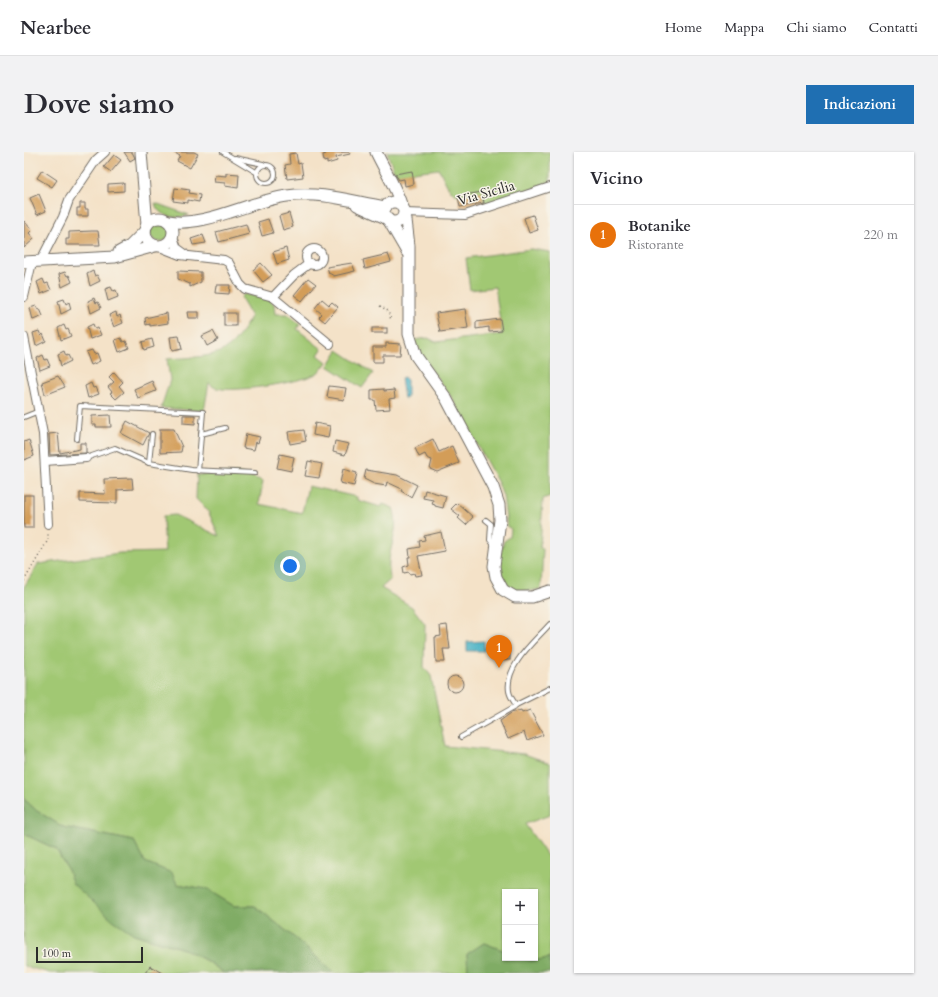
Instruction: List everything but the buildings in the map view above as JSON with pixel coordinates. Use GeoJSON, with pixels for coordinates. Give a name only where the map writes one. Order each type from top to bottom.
{"type":"FeatureCollection","features":[{"type":"Feature","properties":{"kind":"main road"},"geometry":{"type":"LineString","coordinates":[[142,152],[145,176],[152,206],[164,220],[173,227],[173,236]]}},
{"type":"Feature","properties":{"kind":"main road"},"geometry":{"type":"LineString","coordinates":[[376,152],[386,173],[392,194],[384,213],[408,254]]}},
{"type":"Feature","properties":{"kind":"main road"},"geometry":{"type":"LineString","coordinates":[[386,173],[393,182],[406,220],[408,254],[408,326],[412,347],[424,370],[446,398],[493,487],[500,511],[500,527],[494,572],[500,586],[507,593],[515,596],[526,598],[550,591]]}},
{"type":"Feature","properties":{"kind":"main road"},"geometry":{"type":"LineString","coordinates":[[145,176],[146,228],[149,242],[158,246]]}},
{"type":"Feature","properties":{"kind":"main road"},"geometry":{"type":"LineString","coordinates":[[104,257],[122,251],[139,238],[153,220],[181,222],[201,219],[285,196],[310,194],[388,205],[396,203],[403,212]]}},
{"type":"Feature","properties":{"kind":"main road"},"geometry":{"type":"LineString","coordinates":[[344,199],[389,220],[398,221],[403,212]]}},
{"type":"Feature","properties":{"kind":"main road"},"geometry":{"type":"LineString","coordinates":[[32,262],[122,256],[168,244],[180,229],[201,219]]}},
{"type":"Feature","properties":{"kind":"street"},"geometry":{"type":"LineString","coordinates":[[24,297],[32,262],[63,217],[69,200],[96,160],[106,152]]}},
{"type":"Feature","properties":{"kind":"street","name":"Via Sicilia"},"geometry":{"type":"LineString","coordinates":[[403,212],[465,215],[550,187]]}},
{"type":"Feature","properties":{"kind":"street"},"geometry":{"type":"LineString","coordinates":[[173,236],[176,248],[190,256]]}},
{"type":"Feature","properties":{"kind":"street"},"geometry":{"type":"LineString","coordinates":[[158,246],[180,255],[224,260],[229,263],[240,284],[245,289],[273,297],[330,344]]}},
{"type":"Feature","properties":{"kind":"street"},"geometry":{"type":"LineString","coordinates":[[273,297],[294,275],[310,263]]}},
{"type":"Feature","properties":{"kind":"street"},"geometry":{"type":"LineString","coordinates":[[24,337],[43,434],[48,524]]}},
{"type":"Feature","properties":{"kind":"street"},"geometry":{"type":"LineString","coordinates":[[45,461],[86,458]]}},
{"type":"Feature","properties":{"kind":"lane"},"geometry":{"type":"LineString","coordinates":[[224,152],[256,172]]}},
{"type":"Feature","properties":{"kind":"lane"},"geometry":{"type":"LineString","coordinates":[[233,157],[265,164],[271,166],[274,170],[275,176],[272,181],[267,183],[261,182],[257,178],[256,172],[260,166],[265,164]]}},
{"type":"Feature","properties":{"kind":"lane"},"geometry":{"type":"LineString","coordinates":[[77,438],[80,406],[203,412],[198,470]]}},
{"type":"Feature","properties":{"kind":"lane"},"geometry":{"type":"LineString","coordinates":[[24,417],[39,411]]}},
{"type":"Feature","properties":{"kind":"lane"},"geometry":{"type":"LineString","coordinates":[[201,434],[225,428]]}},
{"type":"Feature","properties":{"kind":"lane"},"geometry":{"type":"LineString","coordinates":[[149,463],[152,434]]}},
{"type":"Feature","properties":{"kind":"lane"},"geometry":{"type":"LineString","coordinates":[[86,458],[115,448],[149,463],[198,470],[255,472]]}},
{"type":"Feature","properties":{"kind":"lane"},"geometry":{"type":"LineString","coordinates":[[486,520],[491,524],[490,540],[497,549]]}},
{"type":"Feature","properties":{"kind":"lane"},"geometry":{"type":"LineString","coordinates":[[516,705],[510,697],[508,690],[513,670],[520,657],[550,624]]}},
{"type":"Feature","properties":{"kind":"lane"},"geometry":{"type":"LineString","coordinates":[[461,736],[550,688]]}},
{"type":"Feature","properties":{"kind":"path"},"geometry":{"type":"LineString","coordinates":[[380,306],[388,311],[391,320]]}},
{"type":"Feature","properties":{"kind":"path"},"geometry":{"type":"LineString","coordinates":[[24,581],[48,540],[48,524]]}},
{"type":"Feature","properties":{"kind":"green space"},"geometry":{"type":"Polygon","coordinates":[[[387,152],[550,152],[550,183],[488,205],[484,203],[482,192],[464,195],[454,193],[450,190],[439,169],[395,174],[387,152]]]}},
{"type":"Feature","properties":{"kind":"green space"},"geometry":{"type":"Polygon","coordinates":[[[155,203],[189,215],[179,217],[169,216],[160,212],[155,203]]]}},
{"type":"Feature","properties":{"kind":"green space"},"geometry":{"type":"Polygon","coordinates":[[[160,222],[167,225],[170,232],[167,239],[160,242],[153,239],[150,232],[153,225],[160,222]]]}},
{"type":"Feature","properties":{"kind":"green space"},"geometry":{"type":"Polygon","coordinates":[[[531,249],[550,252],[550,496],[543,499],[540,548],[543,548],[541,589],[526,591],[513,589],[507,586],[500,575],[498,566],[499,556],[504,541],[510,537],[511,529],[507,526],[503,496],[498,483],[452,398],[421,356],[414,340],[428,338],[436,342],[502,334],[495,287],[470,290],[466,258],[531,249]]]}},
{"type":"Feature","properties":{"kind":"green space"},"geometry":{"type":"Polygon","coordinates":[[[244,294],[269,299],[274,304],[275,314],[287,314],[300,324],[297,329],[322,349],[318,355],[327,362],[314,375],[303,379],[278,384],[249,388],[225,389],[215,388],[209,383],[204,411],[161,408],[170,380],[167,359],[209,355],[225,350],[231,345],[251,317],[241,297],[244,294]]]}},
{"type":"Feature","properties":{"kind":"green space"},"geometry":{"type":"Polygon","coordinates":[[[338,350],[373,373],[362,388],[328,366],[338,350]]]}},
{"type":"Feature","properties":{"kind":"green space"},"geometry":{"type":"Polygon","coordinates":[[[240,473],[263,481],[259,504],[302,513],[308,486],[357,497],[357,500],[381,507],[383,504],[393,508],[396,521],[389,563],[390,580],[381,588],[412,607],[425,624],[424,667],[431,676],[445,746],[524,754],[550,763],[550,815],[525,824],[550,860],[550,958],[538,960],[538,889],[502,889],[502,950],[484,943],[467,954],[468,973],[334,973],[295,938],[255,906],[234,906],[206,889],[177,884],[171,873],[145,862],[134,841],[63,827],[37,811],[24,799],[24,587],[38,564],[120,553],[165,552],[163,516],[175,515],[219,536],[208,511],[196,499],[197,475],[240,473]]]}},
{"type":"Feature","properties":{"kind":"green space"},"geometry":{"type":"Polygon","coordinates":[[[24,799],[37,811],[63,827],[134,841],[145,862],[172,873],[177,884],[206,889],[234,906],[255,906],[295,938],[334,973],[224,973],[207,961],[184,949],[134,934],[113,920],[73,884],[68,870],[56,849],[24,834],[24,799]]]}},
{"type":"Feature","properties":{"kind":"green space"},"geometry":{"type":"Polygon","coordinates":[[[24,834],[56,849],[68,870],[73,884],[134,934],[184,949],[207,961],[224,973],[50,973],[24,966],[24,834]]]}},
{"type":"Feature","properties":{"kind":"green space"},"geometry":{"type":"Polygon","coordinates":[[[484,943],[502,950],[502,961],[538,961],[550,958],[550,973],[468,973],[467,954],[484,943]]]}},
{"type":"Feature","properties":{"kind":"water"},"geometry":{"type":"Polygon","coordinates":[[[404,377],[407,380],[407,398],[404,399],[401,378],[404,377]]]}},
{"type":"Feature","properties":{"kind":"water"},"geometry":{"type":"Polygon","coordinates":[[[484,641],[484,651],[467,651],[467,642],[484,641]]]}},
{"type":"Feature","properties":{"kind":"place","name":"Botanike"},"geometry":{"type":"Point","coordinates":[499,668]}}]}
